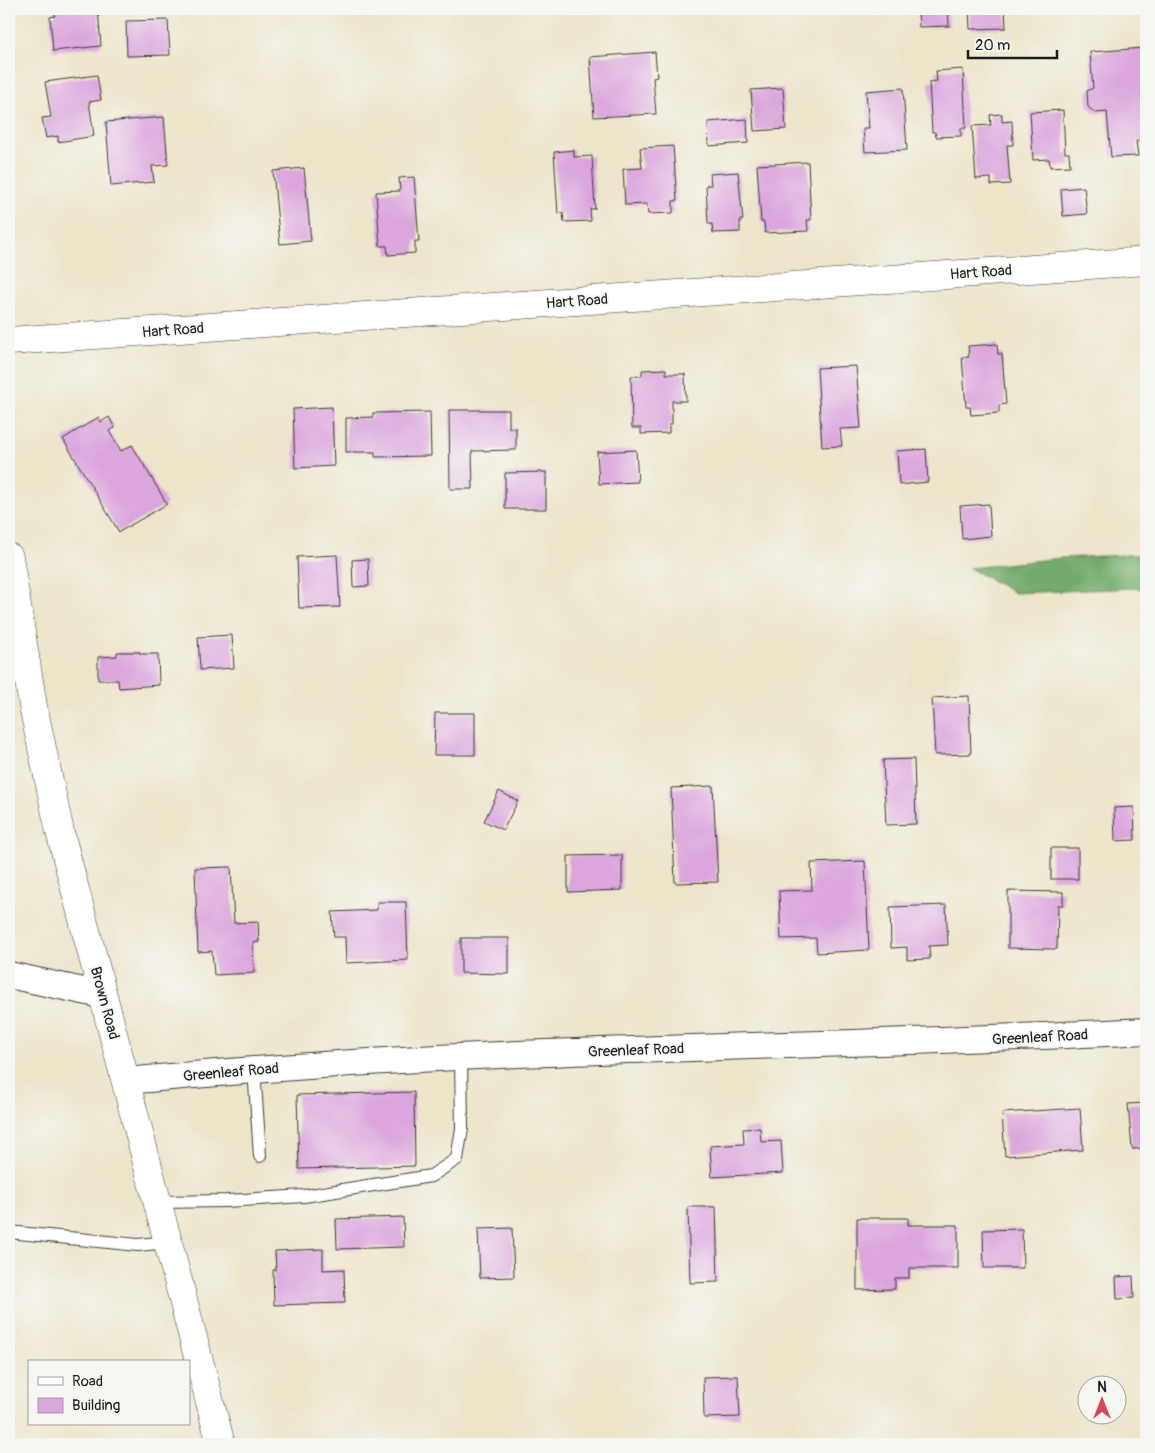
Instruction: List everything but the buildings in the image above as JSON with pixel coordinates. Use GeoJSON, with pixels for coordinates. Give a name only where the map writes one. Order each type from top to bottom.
{"type":"FeatureCollection","features":[{"type":"Feature","properties":{"kind":"street","name":"Hart Road"},"geometry":{"type":"LineString","coordinates":[[9,341],[1146,261]]}},
{"type":"Feature","properties":{"kind":"street","name":"Brown Road"},"geometry":{"type":"LineString","coordinates":[[9,557],[33,706],[60,832],[222,1444]]}},
{"type":"Feature","properties":{"kind":"street"},"geometry":{"type":"LineString","coordinates":[[9,976],[102,995]]}},
{"type":"Feature","properties":{"kind":"street","name":"Greenleaf Road"},"geometry":{"type":"LineString","coordinates":[[126,1081],[254,1069],[461,1057],[916,1042],[1146,1031]]}},
{"type":"Feature","properties":{"kind":"lane"},"geometry":{"type":"LineString","coordinates":[[158,1202],[227,1202],[304,1196],[431,1176],[457,1159],[462,1128],[461,1057]]}},
{"type":"Feature","properties":{"kind":"lane"},"geometry":{"type":"LineString","coordinates":[[254,1069],[260,1156]]}},
{"type":"Feature","properties":{"kind":"lane"},"geometry":{"type":"LineString","coordinates":[[9,1232],[138,1245],[168,1242]]}},
{"type":"Feature","properties":{"kind":"green space"},"geometry":{"type":"Polygon","coordinates":[[[1146,554],[1146,590],[1137,588],[1015,593],[969,568],[1061,558],[1146,554]]]}}]}
